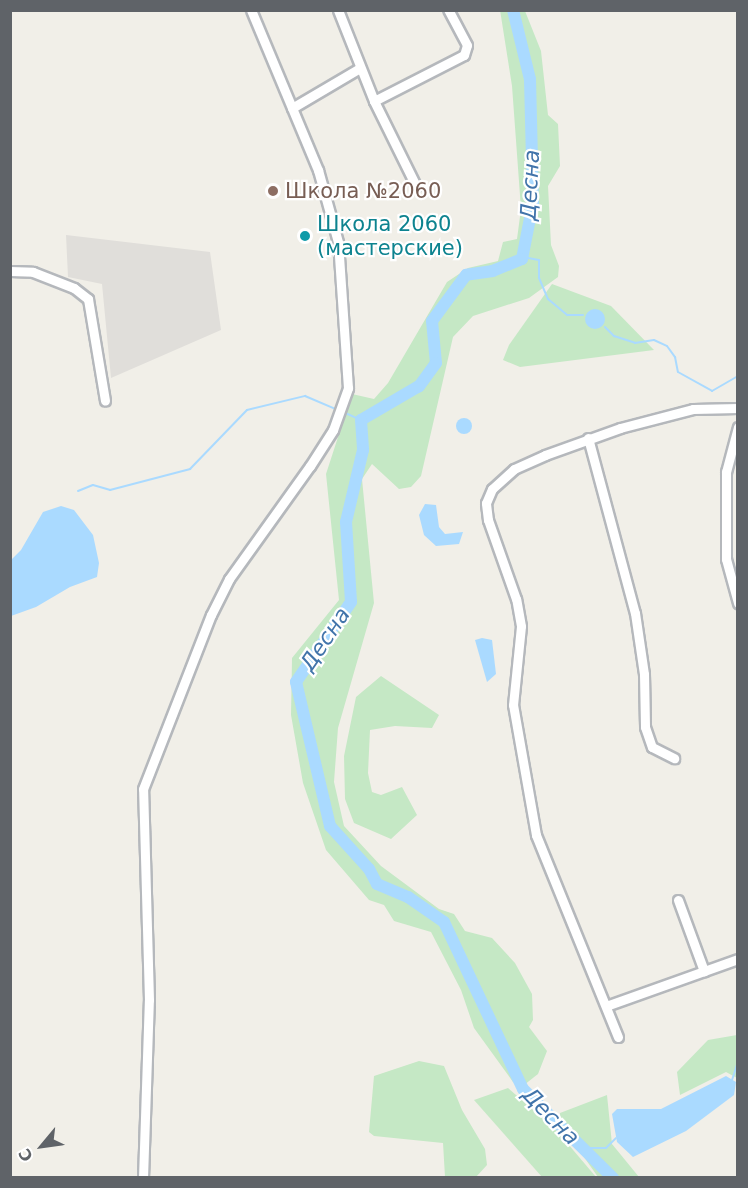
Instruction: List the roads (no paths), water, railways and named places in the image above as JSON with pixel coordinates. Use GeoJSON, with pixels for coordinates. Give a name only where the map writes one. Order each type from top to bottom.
{"type":"FeatureCollection","features":[{"type":"Feature","properties":{"kind":"street"},"geometry":{"type":"LineString","coordinates":[[143,1178],[149,1000],[143,789],[211,615],[229,579],[280,511],[333,430],[348,388],[338,242],[318,170],[250,10]]}},
{"type":"Feature","properties":{"kind":"street"},"geometry":{"type":"LineString","coordinates":[[338,10],[374,101],[416,186]]}},
{"type":"Feature","properties":{"kind":"street"},"geometry":{"type":"LineString","coordinates":[[374,101],[464,55],[467,45],[448,10]]}},
{"type":"Feature","properties":{"kind":"street"},"geometry":{"type":"LineString","coordinates":[[292,108],[360,68]]}},
{"type":"Feature","properties":{"kind":"street"},"geometry":{"type":"LineString","coordinates":[[10,271],[33,272],[74,288],[88,299],[105,401]]}},
{"type":"Feature","properties":{"kind":"street"},"geometry":{"type":"LineString","coordinates":[[618,1037],[536,835],[513,705],[521,626],[516,599],[488,520],[486,503],[492,489],[514,469],[588,438],[693,409],[738,408]]}},
{"type":"Feature","properties":{"kind":"street"},"geometry":{"type":"LineString","coordinates":[[738,427],[726,472],[726,559],[738,603]]}},
{"type":"Feature","properties":{"kind":"street"},"geometry":{"type":"LineString","coordinates":[[588,438],[635,614],[644,674],[645,727],[651,747],[674,758]]}},
{"type":"Feature","properties":{"kind":"street"},"geometry":{"type":"LineString","coordinates":[[678,900],[704,971]]}},
{"type":"Feature","properties":{"kind":"street"},"geometry":{"type":"LineString","coordinates":[[606,1006],[738,959]]}},
{"type":"Feature","properties":{"kind":"water"},"geometry":{"type":"Polygon","coordinates":[[[591,309],[599,309],[605,315],[605,323],[599,329],[591,329],[585,323],[585,315],[591,309]]]}},
{"type":"Feature","properties":{"kind":"water"},"geometry":{"type":"Polygon","coordinates":[[[461,418],[467,418],[472,426],[470,432],[461,434],[456,429],[456,423],[461,418]]]}},
{"type":"Feature","properties":{"kind":"water"},"geometry":{"type":"Polygon","coordinates":[[[425,504],[436,505],[439,527],[445,534],[463,532],[459,544],[436,546],[424,535],[419,515],[425,504]]]}},
{"type":"Feature","properties":{"kind":"water"},"geometry":{"type":"Polygon","coordinates":[[[61,506],[74,510],[93,535],[99,563],[97,577],[70,587],[36,607],[11,616],[11,560],[21,550],[43,512],[61,506]]]}},
{"type":"Feature","properties":{"kind":"water"},"geometry":{"type":"Polygon","coordinates":[[[482,638],[492,640],[496,674],[487,682],[475,640],[482,638]]]}},
{"type":"Feature","properties":{"kind":"water"},"geometry":{"type":"Polygon","coordinates":[[[726,1076],[736,1082],[734,1095],[686,1131],[633,1157],[617,1142],[612,1114],[617,1109],[661,1109],[726,1076]]]}},
{"type":"Feature","properties":{"kind":"waterway","name":"Десна"},"geometry":{"type":"LineString","coordinates":[[513,10],[530,79],[533,203],[522,259],[493,271],[466,275],[432,321],[436,363],[419,386],[361,420],[363,450],[346,522],[351,602],[296,682],[330,826],[369,869],[377,884],[408,897],[444,922],[523,1089],[613,1178]]}},
{"type":"Feature","properties":{"kind":"waterway"},"geometry":{"type":"LineString","coordinates":[[523,257],[539,260],[539,278],[548,299],[567,315],[583,315]]}},
{"type":"Feature","properties":{"kind":"waterway"},"geometry":{"type":"LineString","coordinates":[[605,327],[614,336],[635,343],[654,340],[667,346],[675,357],[678,372],[712,391],[738,376]]}},
{"type":"Feature","properties":{"kind":"waterway"},"geometry":{"type":"LineString","coordinates":[[78,491],[93,485],[110,490],[190,469],[247,410],[305,396],[338,410]]}},
{"type":"Feature","properties":{"kind":"waterway"},"geometry":{"type":"LineString","coordinates":[[343,412],[361,420]]}},
{"type":"Feature","properties":{"kind":"waterway"},"geometry":{"type":"LineString","coordinates":[[732,1080],[738,1061]]}},
{"type":"Feature","properties":{"kind":"waterway"},"geometry":{"type":"LineString","coordinates":[[584,1148],[606,1148],[616,1138]]}},
{"type":"Feature","properties":{"kind":"place","name":"Школа №2060"},"geometry":{"type":"Point","coordinates":[273,191]}},
{"type":"Feature","properties":{"kind":"place","name":"Школа 2060 (мастерские)"},"geometry":{"type":"Point","coordinates":[305,236]}}]}
